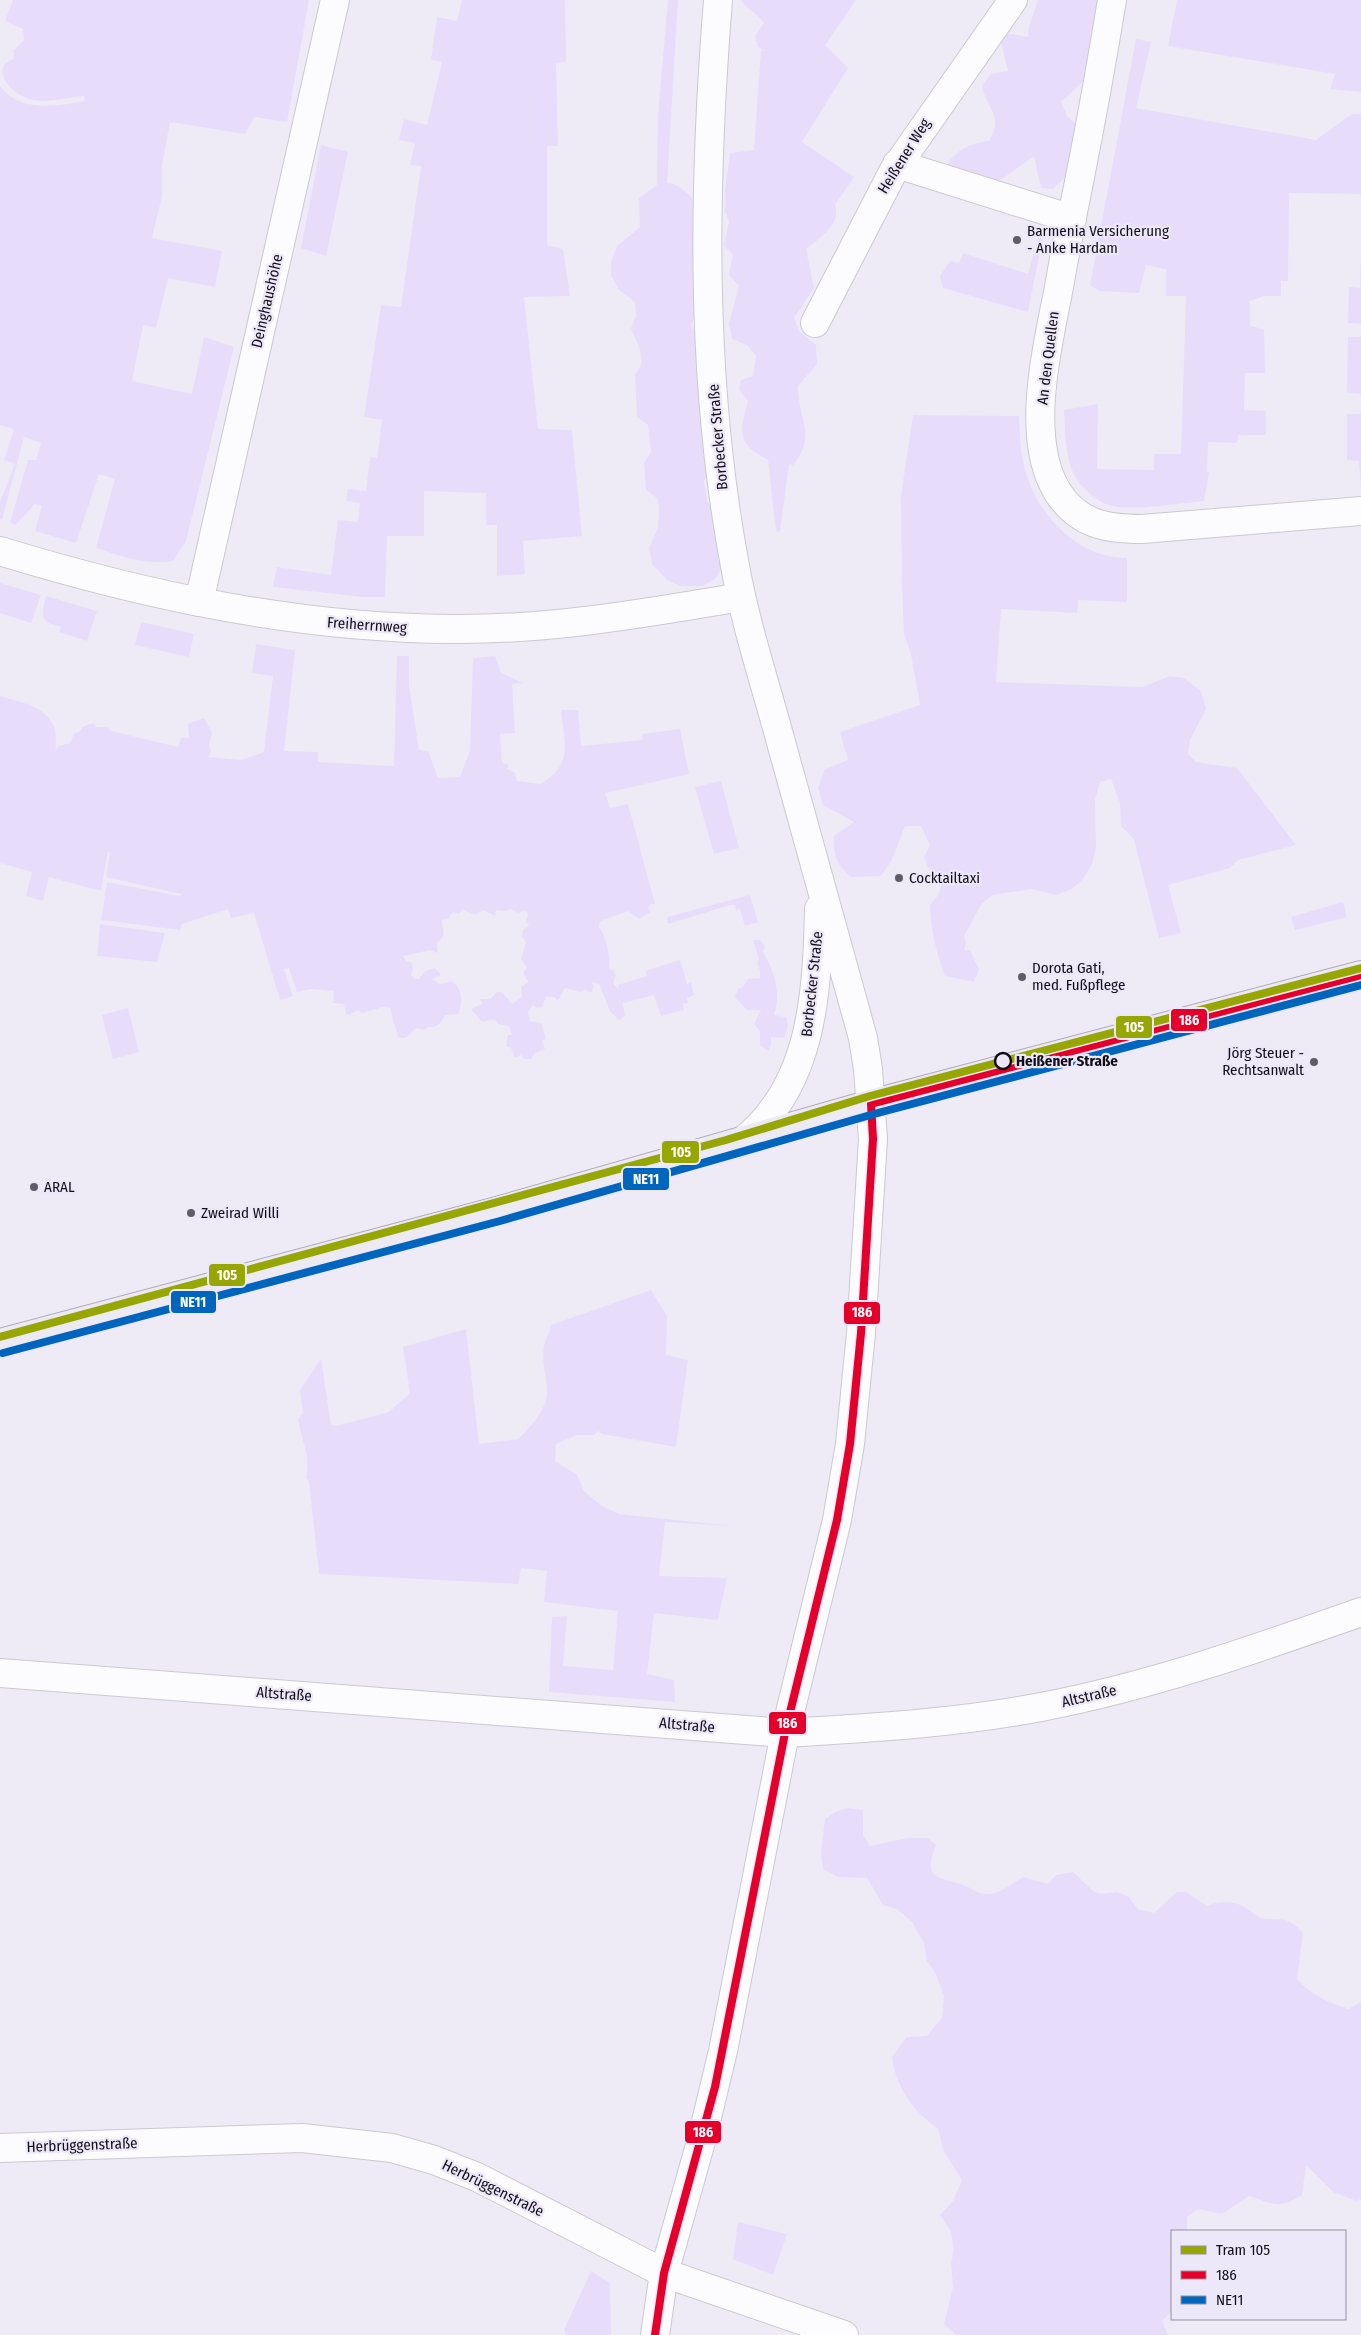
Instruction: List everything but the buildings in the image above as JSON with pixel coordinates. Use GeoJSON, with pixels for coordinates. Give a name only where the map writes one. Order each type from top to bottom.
{"type":"FeatureCollection","features":[{"type":"Feature","properties":{"kind":"main road"},"geometry":{"type":"LineString","coordinates":[[0,1343],[497,1211],[871,1104],[1361,975]]}},
{"type":"Feature","properties":{"kind":"street","name":"Deinghaushöhe"},"geometry":{"type":"LineString","coordinates":[[199,602],[335,0]]}},
{"type":"Feature","properties":{"kind":"street","name":"Borbecker Straße"},"geometry":{"type":"LineString","coordinates":[[718,0],[707,168],[708,308],[722,491],[741,597],[863,1038],[871,1104]]}},
{"type":"Feature","properties":{"kind":"street","name":"Heißener Weg"},"geometry":{"type":"LineString","coordinates":[[815,324],[875,203],[897,164],[1013,0]]}},
{"type":"Feature","properties":{"kind":"street","name":"An den Quellen"},"geometry":{"type":"LineString","coordinates":[[1112,0],[1047,350],[1041,410],[1048,471],[1057,491],[1074,511],[1094,523],[1122,529],[1361,511]]}},
{"type":"Feature","properties":{"kind":"street"},"geometry":{"type":"LineString","coordinates":[[897,164],[1072,218]]}},
{"type":"Feature","properties":{"kind":"street","name":"Freiherrnweg"},"geometry":{"type":"LineString","coordinates":[[0,551],[82,576],[199,602],[296,619],[343,624],[454,629],[558,624],[741,597]]}},
{"type":"Feature","properties":{"kind":"street","name":"Borbecker Straße"},"geometry":{"type":"LineString","coordinates":[[740,1143],[757,1130],[779,1103],[797,1068],[806,1045],[815,985],[819,910],[814,863]]}},
{"type":"Feature","properties":{"kind":"street"},"geometry":{"type":"LineString","coordinates":[[655,2335],[664,2274],[715,2087],[785,1733],[837,1520],[850,1444],[857,1384],[867,1261],[872,1139],[871,1104]]}},
{"type":"Feature","properties":{"kind":"street","name":"Altstraße"},"geometry":{"type":"LineString","coordinates":[[0,1673],[785,1733],[916,1724],[1041,1707],[1204,1666],[1361,1612]]}},
{"type":"Feature","properties":{"kind":"street","name":"Herbrüggenstraße"},"geometry":{"type":"LineString","coordinates":[[0,2148],[302,2138],[392,2148],[434,2160],[477,2177],[664,2274],[844,2335]]}},
{"type":"Feature","properties":{"kind":"shaded area"},"geometry":{"type":"Polygon","coordinates":[[[13,0],[309,0],[287,122],[254,117],[245,134],[170,122],[162,165],[162,197],[152,238],[222,251],[215,287],[168,278],[156,328],[143,325],[132,381],[192,394],[204,337],[234,347],[186,541],[173,561],[143,561],[96,548],[115,479],[99,474],[76,543],[35,531],[42,506],[34,504],[16,525],[10,523],[28,460],[36,460],[41,443],[24,437],[2,520],[0,519],[0,502],[15,464],[4,460],[14,429],[0,425],[0,86],[8,95],[28,104],[51,106],[85,101],[84,96],[47,101],[30,99],[13,90],[7,83],[2,70],[5,64],[14,58],[13,51],[24,40],[23,29],[5,21],[13,0]]]}},
{"type":"Feature","properties":{"kind":"shaded area"},"geometry":{"type":"Polygon","coordinates":[[[462,0],[565,0],[566,62],[556,63],[558,146],[547,146],[547,245],[563,249],[570,296],[524,297],[538,429],[572,430],[582,536],[523,541],[525,574],[497,576],[497,525],[486,525],[486,493],[424,491],[424,536],[387,536],[385,597],[362,597],[273,587],[277,567],[331,575],[338,520],[358,522],[360,503],[346,501],[348,489],[366,491],[370,457],[377,458],[382,420],[364,417],[381,305],[401,307],[421,166],[410,165],[415,143],[399,140],[404,119],[427,125],[442,62],[431,60],[437,17],[457,21],[462,0]]]}},
{"type":"Feature","properties":{"kind":"shaded area"},"geometry":{"type":"Polygon","coordinates":[[[668,0],[678,0],[667,183],[683,189],[695,202],[700,212],[704,298],[691,326],[703,342],[714,474],[704,480],[707,501],[719,517],[727,558],[716,578],[703,586],[680,586],[667,580],[652,564],[649,548],[658,528],[659,508],[657,498],[646,490],[644,463],[651,452],[648,425],[637,417],[635,374],[641,363],[641,352],[631,328],[636,316],[635,302],[619,290],[611,275],[611,262],[617,246],[640,227],[639,198],[657,185],[658,115],[668,0]]]}},
{"type":"Feature","properties":{"kind":"shaded area"},"geometry":{"type":"Polygon","coordinates":[[[741,0],[856,0],[825,45],[848,68],[802,142],[854,177],[835,205],[835,219],[832,225],[823,236],[806,249],[814,288],[794,318],[800,332],[816,345],[817,364],[798,386],[806,436],[800,454],[793,465],[789,464],[780,532],[777,532],[775,525],[768,460],[751,449],[746,443],[742,430],[748,401],[739,390],[741,380],[753,376],[756,356],[747,345],[732,339],[729,323],[739,286],[729,275],[733,254],[724,246],[729,221],[725,212],[725,191],[730,153],[754,150],[761,50],[766,51],[758,47],[755,36],[764,23],[741,0]]]}},
{"type":"Feature","properties":{"kind":"shaded area"},"geometry":{"type":"Polygon","coordinates":[[[1038,0],[1104,0],[1095,12],[1095,26],[1085,80],[1061,102],[1067,116],[1084,131],[1064,178],[1053,189],[1041,188],[1034,156],[1002,179],[982,188],[943,173],[950,160],[961,150],[974,144],[989,141],[995,125],[995,119],[982,86],[991,74],[1008,71],[1001,42],[1006,33],[1028,37],[1029,26],[1038,0]]]}},
{"type":"Feature","properties":{"kind":"shaded area"},"geometry":{"type":"Polygon","coordinates":[[[1177,0],[1361,0],[1361,92],[1330,89],[1335,74],[1168,46],[1177,0]]]}},
{"type":"Feature","properties":{"kind":"shaded area"},"geometry":{"type":"Polygon","coordinates":[[[1136,39],[1151,42],[1136,108],[1316,140],[1352,114],[1361,114],[1361,194],[1289,193],[1288,281],[1281,281],[1281,296],[1264,296],[1250,301],[1250,326],[1264,329],[1265,373],[1245,373],[1244,410],[1266,411],[1266,435],[1238,435],[1237,443],[1208,442],[1207,471],[1209,472],[1204,501],[1129,508],[1108,505],[1102,502],[1086,490],[1073,473],[1066,439],[1064,410],[1098,404],[1097,469],[1154,470],[1154,454],[1181,454],[1186,296],[1166,296],[1166,269],[1146,265],[1139,293],[1099,291],[1090,285],[1136,39]]]}},
{"type":"Feature","properties":{"kind":"shaded area"},"geometry":{"type":"Polygon","coordinates":[[[321,145],[348,152],[326,256],[301,248],[321,145]]]}},
{"type":"Feature","properties":{"kind":"shaded area"},"geometry":{"type":"Polygon","coordinates":[[[1041,226],[1044,231],[1028,312],[943,288],[940,276],[950,261],[959,263],[963,253],[1028,274],[1041,226]]]}},
{"type":"Feature","properties":{"kind":"shaded area"},"geometry":{"type":"Polygon","coordinates":[[[1361,255],[1361,324],[1348,323],[1349,287],[1360,288],[1361,255]]]}},
{"type":"Feature","properties":{"kind":"shaded area"},"geometry":{"type":"Polygon","coordinates":[[[1348,337],[1361,337],[1361,394],[1347,393],[1348,337]]]}},
{"type":"Feature","properties":{"kind":"shaded area"},"geometry":{"type":"Polygon","coordinates":[[[1347,414],[1361,414],[1361,487],[1359,461],[1347,460],[1347,414]]]}},
{"type":"Feature","properties":{"kind":"shaded area"},"geometry":{"type":"Polygon","coordinates":[[[913,415],[1019,416],[1021,452],[1026,473],[1032,489],[1051,519],[1077,543],[1109,556],[1127,558],[1127,602],[1078,600],[1077,613],[1001,609],[996,682],[1142,687],[1170,676],[1184,678],[1201,691],[1206,709],[1190,740],[1188,754],[1196,762],[1237,768],[1296,845],[1238,860],[1230,868],[1168,885],[1181,933],[1159,938],[1134,839],[1121,826],[1120,803],[1111,779],[1100,782],[1095,800],[1096,848],[1092,864],[1083,879],[1072,889],[1056,895],[1032,889],[992,895],[981,905],[964,936],[966,943],[964,950],[970,950],[979,969],[974,982],[945,976],[942,968],[933,932],[930,905],[938,895],[943,881],[928,867],[924,857],[930,845],[921,826],[905,826],[892,860],[881,876],[851,877],[836,859],[834,836],[854,822],[823,805],[818,788],[825,769],[848,760],[840,732],[920,705],[911,654],[904,634],[902,583],[901,496],[913,415]]]}},
{"type":"Feature","properties":{"kind":"shaded area"},"geometry":{"type":"Polygon","coordinates":[[[0,583],[41,595],[31,623],[0,613],[0,583]]]}},
{"type":"Feature","properties":{"kind":"shaded area"},"geometry":{"type":"Polygon","coordinates":[[[46,596],[97,611],[87,641],[59,632],[61,627],[45,620],[43,609],[46,596]]]}},
{"type":"Feature","properties":{"kind":"shaded area"},"geometry":{"type":"Polygon","coordinates":[[[141,622],[194,634],[189,657],[135,645],[141,622]]]}},
{"type":"Feature","properties":{"kind":"shaded area"},"geometry":{"type":"Polygon","coordinates":[[[256,644],[295,650],[284,751],[318,752],[318,762],[394,766],[397,656],[409,656],[409,685],[419,750],[428,751],[438,778],[460,777],[470,750],[473,658],[495,656],[501,673],[523,683],[512,684],[515,733],[500,734],[502,763],[509,765],[507,769],[514,772],[517,781],[541,784],[551,776],[563,760],[565,743],[561,710],[578,710],[581,746],[643,740],[642,734],[680,729],[689,774],[605,793],[610,808],[628,804],[655,904],[651,904],[648,908],[651,912],[639,919],[628,911],[600,921],[599,927],[607,947],[609,968],[614,971],[616,976],[613,983],[619,990],[618,985],[647,976],[645,971],[680,960],[687,984],[691,982],[694,995],[687,998],[688,1003],[683,1004],[684,1010],[661,1016],[654,995],[623,1003],[625,1016],[619,1020],[610,1011],[599,984],[591,982],[594,986],[592,992],[588,992],[585,989],[581,992],[565,988],[558,1001],[554,997],[546,997],[542,1007],[537,1008],[532,1005],[528,1013],[530,1021],[541,1023],[546,1039],[542,1041],[545,1049],[535,1053],[531,1059],[525,1059],[521,1055],[515,1058],[511,1048],[506,1046],[508,1035],[512,1035],[509,1026],[498,1024],[494,1019],[482,1022],[471,1009],[482,1004],[480,999],[490,999],[497,992],[502,992],[512,1004],[522,997],[521,987],[528,982],[523,972],[527,968],[521,959],[526,942],[522,937],[523,930],[529,925],[526,921],[528,914],[526,911],[518,913],[511,909],[505,911],[496,910],[495,916],[483,910],[475,914],[463,909],[459,914],[453,912],[449,918],[442,920],[444,933],[437,943],[438,953],[430,950],[403,956],[406,961],[412,963],[411,975],[415,979],[419,979],[425,971],[435,968],[441,975],[432,979],[440,984],[452,981],[456,984],[461,996],[461,1005],[458,1014],[445,1015],[437,1026],[428,1027],[425,1030],[416,1028],[407,1037],[402,1038],[398,1037],[390,1008],[383,1007],[362,1013],[358,1010],[349,1015],[346,1014],[344,1004],[333,1003],[334,991],[311,989],[297,992],[289,968],[284,969],[293,996],[280,1000],[254,913],[231,918],[228,909],[182,924],[180,930],[101,920],[107,882],[180,896],[181,894],[106,877],[110,853],[108,851],[101,891],[49,877],[43,901],[26,896],[32,872],[0,863],[0,696],[24,703],[45,714],[55,730],[56,751],[59,746],[70,743],[74,734],[84,726],[94,723],[96,727],[107,727],[111,731],[178,747],[181,738],[189,738],[188,724],[204,718],[212,733],[209,745],[211,752],[208,757],[241,760],[264,752],[273,676],[252,673],[256,644]]]}},
{"type":"Feature","properties":{"kind":"shaded area"},"geometry":{"type":"Polygon","coordinates":[[[721,781],[739,848],[714,854],[695,787],[721,781]]]}},
{"type":"Feature","properties":{"kind":"shaded area"},"geometry":{"type":"Polygon","coordinates":[[[750,895],[758,922],[745,926],[740,909],[736,910],[735,905],[730,905],[668,924],[667,917],[750,895]]]}},
{"type":"Feature","properties":{"kind":"shaded area"},"geometry":{"type":"Polygon","coordinates":[[[1343,902],[1347,917],[1295,930],[1291,917],[1343,902]]]}},
{"type":"Feature","properties":{"kind":"shaded area"},"geometry":{"type":"Polygon","coordinates":[[[100,924],[165,933],[157,962],[97,956],[100,924]]]}},
{"type":"Feature","properties":{"kind":"shaded area"},"geometry":{"type":"Polygon","coordinates":[[[753,940],[760,940],[765,946],[763,952],[771,967],[776,983],[777,999],[774,1015],[786,1017],[788,1026],[784,1038],[771,1037],[771,1045],[768,1051],[760,1045],[760,1031],[754,1024],[761,1010],[747,1010],[735,997],[738,989],[743,987],[748,979],[760,978],[757,963],[759,959],[753,940]]]}},
{"type":"Feature","properties":{"kind":"shaded area"},"geometry":{"type":"Polygon","coordinates":[[[128,1008],[139,1052],[113,1059],[102,1015],[128,1008]]]}},
{"type":"Feature","properties":{"kind":"shaded area"},"geometry":{"type":"Polygon","coordinates":[[[651,1290],[667,1316],[666,1355],[688,1360],[676,1447],[602,1434],[598,1431],[594,1435],[577,1435],[556,1444],[555,1461],[577,1475],[584,1491],[602,1506],[619,1514],[733,1526],[665,1522],[659,1576],[727,1578],[718,1620],[654,1613],[647,1674],[674,1680],[675,1702],[549,1692],[552,1617],[567,1616],[563,1666],[613,1670],[618,1611],[544,1602],[547,1571],[521,1568],[518,1584],[319,1574],[309,1481],[306,1478],[306,1454],[298,1419],[303,1413],[300,1390],[321,1359],[331,1425],[336,1426],[389,1412],[410,1393],[403,1347],[466,1329],[479,1444],[518,1439],[537,1418],[544,1406],[547,1387],[543,1355],[551,1325],[651,1290]]]}},
{"type":"Feature","properties":{"kind":"shaded area"},"geometry":{"type":"Polygon","coordinates":[[[848,1808],[863,1810],[863,1835],[870,1846],[908,1838],[928,1838],[936,1845],[931,1864],[931,1870],[934,1874],[982,1893],[998,1892],[1023,1877],[1048,1884],[1056,1875],[1073,1872],[1093,1891],[1101,1894],[1117,1892],[1129,1897],[1138,1909],[1154,1913],[1177,1892],[1186,1892],[1207,1906],[1221,1902],[1235,1903],[1245,1907],[1261,1918],[1283,1920],[1292,1923],[1303,1933],[1297,1979],[1314,1994],[1348,2009],[1361,2002],[1361,2199],[1357,2201],[1333,2192],[1306,2165],[1302,2195],[1287,2203],[1276,2204],[1249,2196],[1222,2214],[1198,2209],[1187,2217],[1187,2230],[1171,2230],[1171,2312],[1162,2321],[1168,2335],[956,2335],[944,2324],[953,2287],[951,2263],[954,2250],[951,2231],[940,2215],[953,2201],[962,2180],[943,2150],[938,2129],[921,2115],[907,2098],[897,2079],[892,2057],[907,2037],[927,2036],[942,2018],[944,1996],[936,1974],[927,1961],[924,1943],[912,1922],[897,1909],[883,1905],[867,1878],[838,1877],[823,1869],[821,1854],[825,1819],[837,1811],[848,1808]]]}},
{"type":"Feature","properties":{"kind":"shaded area"},"geometry":{"type":"Polygon","coordinates":[[[738,2222],[787,2234],[773,2275],[733,2259],[738,2222]]]}},
{"type":"Feature","properties":{"kind":"shaded area"},"geometry":{"type":"Polygon","coordinates":[[[591,2271],[610,2283],[611,2335],[566,2335],[564,2330],[591,2271]]]}},
{"type":"Feature","properties":{"kind":"tram line","name":"105"},"geometry":{"type":"LineString","coordinates":[[0,1337],[726,1140],[870,1096],[1361,968]]}},
{"type":"Feature","properties":{"kind":"transit line","name":"186"},"geometry":{"type":"LineString","coordinates":[[871,1104],[1361,975]]}},
{"type":"Feature","properties":{"kind":"transit line","name":"NE11"},"geometry":{"type":"LineString","coordinates":[[3,1353],[500,1221],[874,1114],[1361,985]]}},
{"type":"Feature","properties":{"kind":"transit line","name":"186"},"geometry":{"type":"LineString","coordinates":[[655,2335],[664,2273],[715,2087],[785,1733],[837,1520],[850,1444],[861,1333],[873,1139],[871,1104]]}},
{"type":"Feature","properties":{"kind":"place","name":"Barmenia Versicherung - Anke Hardam"},"geometry":{"type":"Point","coordinates":[1017,240]}},
{"type":"Feature","properties":{"kind":"place","name":"Cocktailtaxi"},"geometry":{"type":"Point","coordinates":[899,878]}},
{"type":"Feature","properties":{"kind":"place","name":"Dorota Gati, med. Fußpflege"},"geometry":{"type":"Point","coordinates":[1022,977]}},
{"type":"Feature","properties":{"kind":"place","name":"Heißener Straße"},"geometry":{"type":"Point","coordinates":[1003,1061]}},
{"type":"Feature","properties":{"kind":"place","name":"Jörg Steuer - Rechtsanwalt"},"geometry":{"type":"Point","coordinates":[1314,1062]}},
{"type":"Feature","properties":{"kind":"place","name":"ARAL"},"geometry":{"type":"Point","coordinates":[34,1187]}},
{"type":"Feature","properties":{"kind":"place","name":"Zweirad Willi"},"geometry":{"type":"Point","coordinates":[191,1213]}}]}
